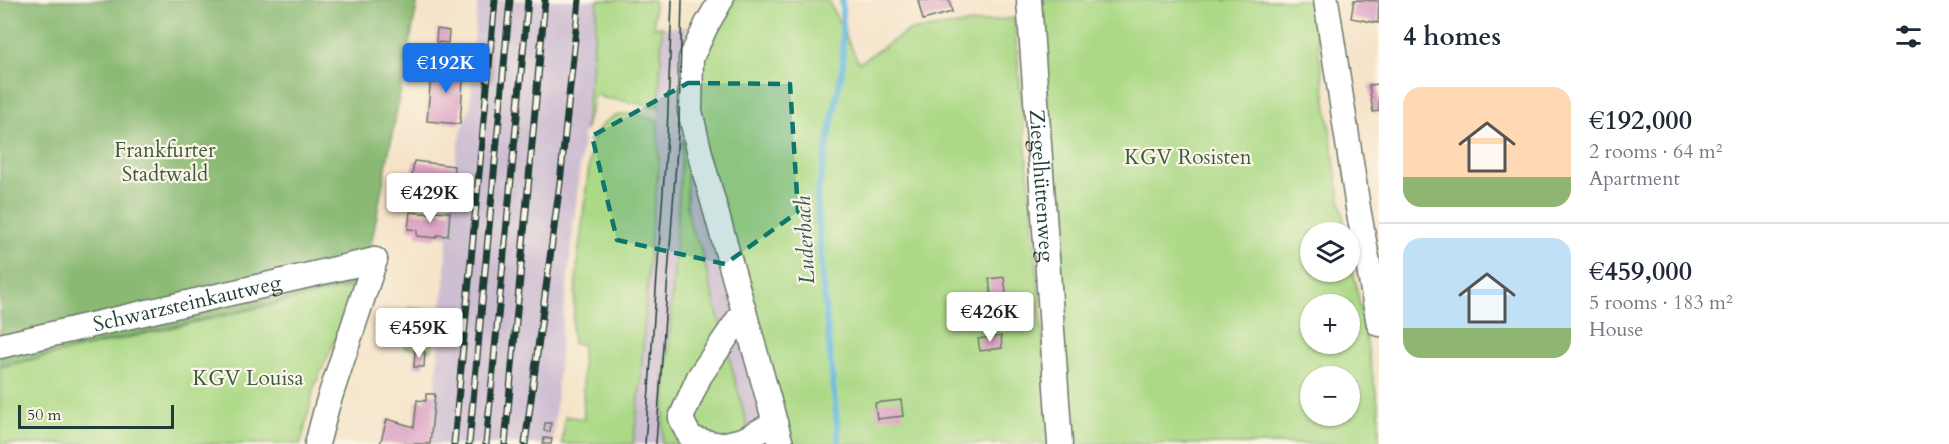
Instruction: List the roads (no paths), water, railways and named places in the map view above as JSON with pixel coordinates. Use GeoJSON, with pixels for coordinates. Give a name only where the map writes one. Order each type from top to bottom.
{"type":"FeatureCollection","features":[{"type":"Feature","properties":{"kind":"street"},"geometry":{"type":"LineString","coordinates":[[721,0],[691,58],[690,111],[778,433],[726,444]]}},
{"type":"Feature","properties":{"kind":"street","name":"Ziegelhüttenweg"},"geometry":{"type":"LineString","coordinates":[[1029,0],[1060,444]]}},
{"type":"Feature","properties":{"kind":"street"},"geometry":{"type":"LineString","coordinates":[[1326,0],[1358,208],[1379,324]]}},
{"type":"Feature","properties":{"kind":"street","name":"Schwarzsteinkautweg"},"geometry":{"type":"LineString","coordinates":[[0,346],[375,260],[327,406],[317,444]]}},
{"type":"Feature","properties":{"kind":"street"},"geometry":{"type":"LineString","coordinates":[[716,444],[696,441],[687,434],[681,418],[699,377],[744,311]]}},
{"type":"Feature","properties":{"kind":"waterway","name":"Luderbach"},"geometry":{"type":"LineString","coordinates":[[839,444],[817,198],[843,65],[842,0]]}},
{"type":"Feature","properties":{"kind":"tram line"},"geometry":{"type":"LineString","coordinates":[[645,444],[667,136],[672,0]]}},
{"type":"Feature","properties":{"kind":"tram line"},"geometry":{"type":"LineString","coordinates":[[656,444],[679,120],[682,0]]}},
{"type":"Feature","properties":{"kind":"railway"},"geometry":{"type":"LineString","coordinates":[[454,444],[495,0]]}},
{"type":"Feature","properties":{"kind":"railway"},"geometry":{"type":"LineString","coordinates":[[469,444],[510,0]]}},
{"type":"Feature","properties":{"kind":"railway"},"geometry":{"type":"LineString","coordinates":[[486,444],[528,0]]}},
{"type":"Feature","properties":{"kind":"railway"},"geometry":{"type":"LineString","coordinates":[[505,444],[545,0]]}},
{"type":"Feature","properties":{"kind":"railway"},"geometry":{"type":"LineString","coordinates":[[525,444],[560,183],[579,0]]}},
{"type":"Feature","properties":{"kind":"park label","name":"KGV Rosisten"},"geometry":{"type":"Point","coordinates":[1188,157]}},
{"type":"Feature","properties":{"kind":"park label","name":"Frankfurter Stadtwald"},"geometry":{"type":"Point","coordinates":[165,162]}},
{"type":"Feature","properties":{"kind":"park label","name":"KGV Louisa"},"geometry":{"type":"Point","coordinates":[248,378]}}]}
